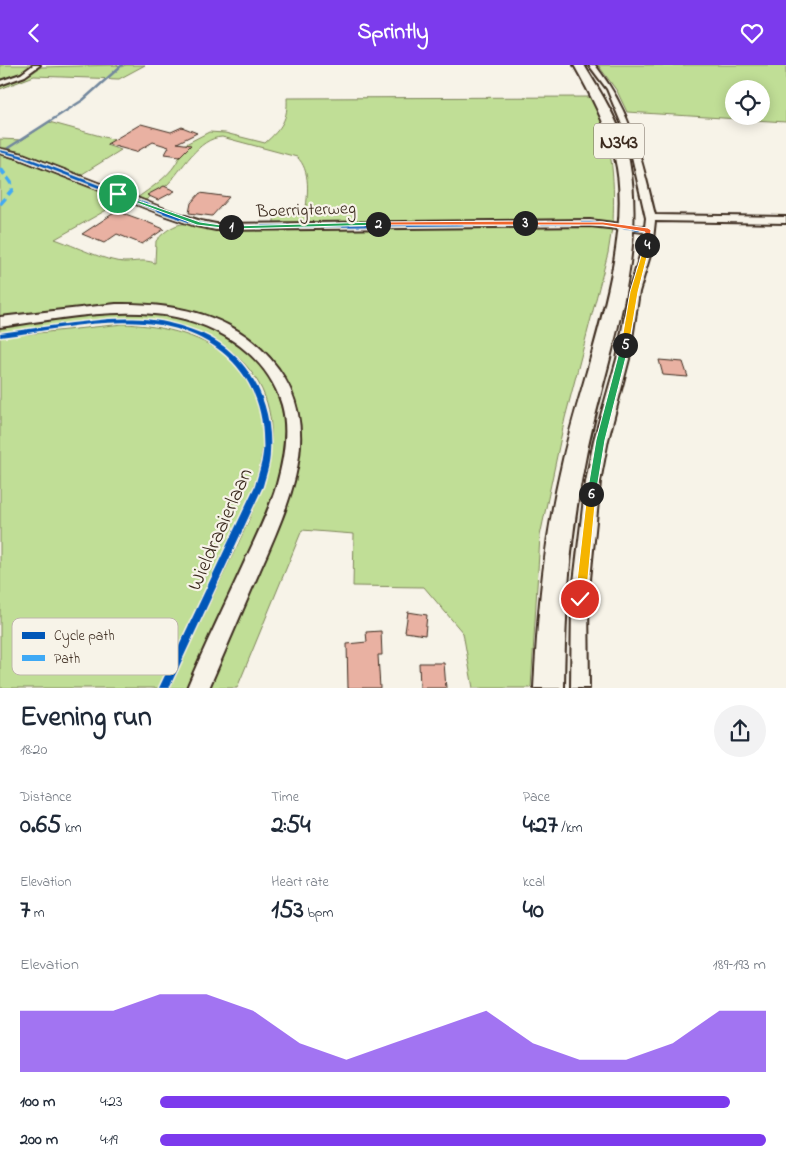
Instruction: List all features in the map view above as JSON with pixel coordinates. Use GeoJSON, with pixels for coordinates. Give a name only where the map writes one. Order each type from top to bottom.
{"type":"FeatureCollection","features":[{"type":"Feature","properties":{"kind":"main road","name":"N343"},"geometry":{"type":"LineString","coordinates":[[549,688],[552,600],[562,520],[577,443],[620,269],[642,225],[625,171],[618,137],[599,95],[579,65]]}},
{"type":"Feature","properties":{"kind":"street"},"geometry":{"type":"LineString","coordinates":[[0,83],[23,75],[37,65]]}},
{"type":"Feature","properties":{"kind":"street"},"geometry":{"type":"LineString","coordinates":[[580,688],[580,599],[590,501],[601,440],[623,359],[634,292],[647,249],[642,225],[632,139],[610,89],[592,65]]}},
{"type":"Feature","properties":{"kind":"street","name":"Boerrigterweg"},"geometry":{"type":"LineString","coordinates":[[0,151],[20,156],[167,213],[199,224],[216,227],[590,223],[642,225],[786,220]]}},
{"type":"Feature","properties":{"kind":"street","name":"Wieldraaierlaan"},"geometry":{"type":"LineString","coordinates":[[0,322],[125,308],[155,309],[188,314],[208,321],[246,342],[272,368],[283,387],[294,431],[287,482],[277,511],[198,688]]}},
{"type":"Feature","properties":{"kind":"green space"},"geometry":{"type":"Polygon","coordinates":[[[0,65],[35,65],[24,73],[0,81],[0,65]]]}},
{"type":"Feature","properties":{"kind":"green space"},"geometry":{"type":"Polygon","coordinates":[[[117,65],[120,67],[126,65],[145,65],[119,79],[34,76],[0,89],[0,85],[29,75],[41,67],[117,65]]]}},
{"type":"Feature","properties":{"kind":"green space"},"geometry":{"type":"Polygon","coordinates":[[[598,65],[786,65],[786,122],[770,121],[770,80],[725,80],[725,118],[627,112],[617,91],[598,65]]]}},
{"type":"Feature","properties":{"kind":"green space"},"geometry":{"type":"Polygon","coordinates":[[[592,97],[604,128],[611,158],[613,173],[613,222],[359,222],[273,225],[275,216],[305,214],[307,183],[305,169],[301,162],[297,157],[222,137],[205,143],[198,149],[167,185],[144,201],[137,198],[172,170],[180,155],[182,146],[209,132],[225,133],[265,143],[283,123],[287,98],[592,97]]]}},
{"type":"Feature","properties":{"kind":"green space"},"geometry":{"type":"Polygon","coordinates":[[[49,122],[115,140],[106,145],[121,150],[79,176],[8,148],[0,148],[0,139],[22,140],[49,122]]]}},
{"type":"Feature","properties":{"kind":"green space"},"geometry":{"type":"Polygon","coordinates":[[[0,152],[121,197],[115,201],[119,203],[55,239],[99,256],[124,262],[143,261],[155,263],[156,241],[169,229],[184,224],[589,224],[612,228],[608,253],[565,418],[540,536],[531,688],[473,688],[463,633],[424,587],[353,586],[354,534],[302,530],[237,688],[208,688],[284,511],[293,399],[285,378],[272,358],[253,340],[230,325],[202,313],[171,307],[138,304],[107,305],[0,318],[0,152]]]}},
{"type":"Feature","properties":{"kind":"green space"},"geometry":{"type":"Polygon","coordinates":[[[119,311],[168,314],[195,321],[220,332],[241,346],[259,364],[273,385],[282,409],[285,436],[281,477],[263,525],[189,688],[170,688],[176,675],[178,675],[178,670],[189,646],[248,522],[267,466],[271,437],[269,410],[259,383],[230,350],[209,337],[175,324],[151,320],[113,319],[0,333],[0,325],[119,311]]]}},
{"type":"Feature","properties":{"kind":"green space"},"geometry":{"type":"Polygon","coordinates":[[[123,324],[154,327],[184,334],[210,345],[232,360],[249,380],[260,405],[263,434],[259,468],[248,502],[178,649],[178,618],[12,618],[12,675],[165,675],[159,688],[0,688],[0,337],[123,324]]]}},
{"type":"Feature","properties":{"kind":"building"},"geometry":{"type":"Polygon","coordinates":[[[141,124],[171,132],[182,127],[197,133],[177,143],[191,145],[180,156],[165,154],[169,147],[153,142],[136,152],[107,144],[141,124]]]}},
{"type":"Feature","properties":{"kind":"building"},"geometry":{"type":"Polygon","coordinates":[[[164,186],[175,191],[158,200],[147,195],[164,186]]]}},
{"type":"Feature","properties":{"kind":"building"},"geometry":{"type":"Polygon","coordinates":[[[200,193],[229,197],[212,216],[189,213],[191,203],[200,193]]]}},
{"type":"Feature","properties":{"kind":"building"},"geometry":{"type":"Polygon","coordinates":[[[117,211],[164,229],[142,244],[117,234],[104,243],[82,234],[117,211]]]}},
{"type":"Feature","properties":{"kind":"building"},"geometry":{"type":"Polygon","coordinates":[[[659,360],[683,362],[688,377],[663,375],[659,360]]]}},
{"type":"Feature","properties":{"kind":"building"},"geometry":{"type":"Polygon","coordinates":[[[408,612],[427,615],[425,635],[405,632],[408,612]]]}},
{"type":"Feature","properties":{"kind":"building"},"geometry":{"type":"Polygon","coordinates":[[[381,631],[382,655],[378,655],[380,688],[348,688],[347,644],[367,642],[366,632],[381,631]]]}},
{"type":"Feature","properties":{"kind":"building"},"geometry":{"type":"Polygon","coordinates":[[[419,663],[444,663],[446,688],[420,688],[419,663]]]}},
{"type":"Feature","properties":{"kind":"waterway"},"geometry":{"type":"LineString","coordinates":[[8,148],[83,100],[122,65]]}},
{"type":"Feature","properties":{"kind":"marked path"},"geometry":{"type":"LineString","coordinates":[[0,168],[11,183],[12,190],[0,204]]}},
{"type":"Feature","properties":{"kind":"cycle path"},"geometry":{"type":"LineString","coordinates":[[0,151],[20,156],[167,213],[199,224],[216,227],[590,223],[648,230]]}},
{"type":"Feature","properties":{"kind":"cycle path"},"geometry":{"type":"LineString","coordinates":[[0,335],[109,321],[145,321],[171,325],[195,333],[216,344],[234,359],[249,377],[259,398],[266,422],[267,449],[265,463],[259,486],[178,658]]}},
{"type":"Feature","properties":{"kind":"cycle path"},"geometry":{"type":"LineString","coordinates":[[164,688],[170,675]]}},
{"type":"Feature","properties":{"kind":"route"},"geometry":{"type":"LineString","coordinates":[[118,194],[199,224],[216,227],[603,223],[648,230],[647,249],[634,292],[623,359],[601,440],[593,482],[586,528],[580,599]]}}]}
